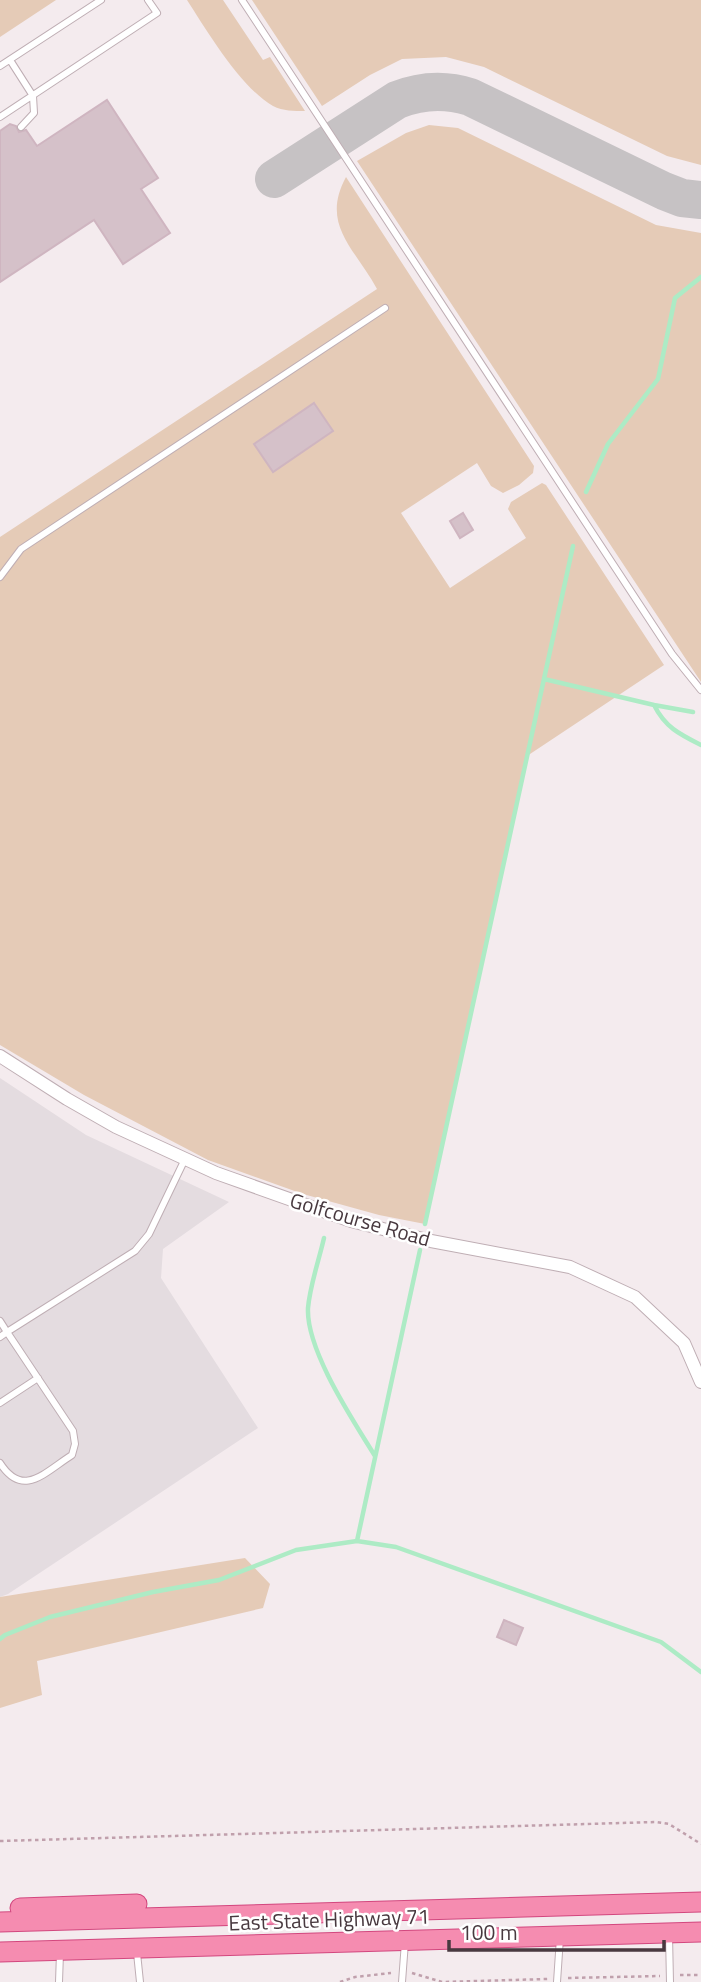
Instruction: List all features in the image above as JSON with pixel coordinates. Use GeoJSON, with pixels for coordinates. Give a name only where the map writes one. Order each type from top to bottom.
{"type":"FeatureCollection","features":[{"type":"Feature","properties":{"kind":"highway","name":"East State Highway 71"},"geometry":{"type":"LineString","coordinates":[[0,1908],[701,1889]]}},
{"type":"Feature","properties":{"kind":"highway"},"geometry":{"type":"LineString","coordinates":[[0,1922],[701,1902]]}},
{"type":"Feature","properties":{"kind":"highway","name":"East State Highway 71"},"geometry":{"type":"LineString","coordinates":[[0,1952],[701,1932]]}},
{"type":"Feature","properties":{"kind":"street","name":"Golfcourse Road"},"geometry":{"type":"LineString","coordinates":[[0,1056],[116,1127],[216,1173],[351,1221],[431,1241],[570,1267],[635,1297],[684,1343],[701,1382]]}},
{"type":"Feature","properties":{"kind":"lane"},"geometry":{"type":"LineString","coordinates":[[0,66],[101,0]]}},
{"type":"Feature","properties":{"kind":"lane"},"geometry":{"type":"LineString","coordinates":[[0,117],[157,13],[148,0]]}},
{"type":"Feature","properties":{"kind":"lane"},"geometry":{"type":"LineString","coordinates":[[242,0],[672,654],[701,690]]}},
{"type":"Feature","properties":{"kind":"lane"},"geometry":{"type":"LineString","coordinates":[[10,60],[33,96],[34,113],[21,127]]}},
{"type":"Feature","properties":{"kind":"lane"},"geometry":{"type":"LineString","coordinates":[[0,577],[12,557],[21,549],[385,308]]}},
{"type":"Feature","properties":{"kind":"lane"},"geometry":{"type":"LineString","coordinates":[[0,1337],[135,1251],[149,1234],[186,1159]]}},
{"type":"Feature","properties":{"kind":"lane"},"geometry":{"type":"LineString","coordinates":[[0,1321],[73,1430],[75,1444],[72,1455],[30,1481],[18,1481],[8,1476],[0,1463]]}},
{"type":"Feature","properties":{"kind":"lane"},"geometry":{"type":"LineString","coordinates":[[0,1403],[38,1378]]}},
{"type":"Feature","properties":{"kind":"lane"},"geometry":{"type":"LineString","coordinates":[[669,1933],[670,1979]]}},
{"type":"Feature","properties":{"kind":"lane"},"geometry":{"type":"LineString","coordinates":[[558,1980],[560,1936]]}},
{"type":"Feature","properties":{"kind":"lane"},"geometry":{"type":"LineString","coordinates":[[402,1982],[405,1940]]}},
{"type":"Feature","properties":{"kind":"lane"},"geometry":{"type":"LineString","coordinates":[[137,1948],[140,1982]]}},
{"type":"Feature","properties":{"kind":"lane"},"geometry":{"type":"LineString","coordinates":[[60,1951],[60,1982]]}},
{"type":"Feature","properties":{"kind":"path"},"geometry":{"type":"LineString","coordinates":[[0,1841],[656,1822],[669,1824],[701,1844]]}},
{"type":"Feature","properties":{"kind":"path"},"geometry":{"type":"LineString","coordinates":[[340,1982],[376,1974],[402,1973],[414,1973],[442,1982],[670,1979],[701,1975]]}},
{"type":"Feature","properties":{"kind":"shaded area"},"geometry":{"type":"Polygon","coordinates":[[[0,0],[56,0],[0,37],[0,0]]]}},
{"type":"Feature","properties":{"kind":"shaded area"},"geometry":{"type":"Polygon","coordinates":[[[187,0],[223,0],[263,60],[270,57],[305,111],[285,110],[261,98],[237,73],[187,0]]]}},
{"type":"Feature","properties":{"kind":"shaded area"},"geometry":{"type":"Polygon","coordinates":[[[252,0],[701,0],[701,165],[667,156],[484,67],[446,57],[402,59],[370,75],[322,106],[252,0]]]}},
{"type":"Feature","properties":{"kind":"shaded area"},"geometry":{"type":"Polygon","coordinates":[[[429,125],[458,128],[656,225],[701,233],[701,682],[357,161],[406,133],[429,125]]]}},
{"type":"Feature","properties":{"kind":"shaded area"},"geometry":{"type":"Polygon","coordinates":[[[346,177],[534,466],[533,473],[519,485],[503,493],[491,486],[477,463],[401,513],[450,588],[526,538],[508,509],[511,502],[542,483],[546,485],[664,665],[527,756],[425,1224],[379,1215],[303,1194],[208,1160],[84,1095],[0,1045],[0,537],[377,289],[344,236],[339,223],[339,194],[346,177]]]}},
{"type":"Feature","properties":{"kind":"shaded area"},"geometry":{"type":"Polygon","coordinates":[[[0,1078],[86,1135],[229,1202],[163,1249],[161,1278],[258,1428],[0,1597],[0,1078]]]}},
{"type":"Feature","properties":{"kind":"shaded area"},"geometry":{"type":"Polygon","coordinates":[[[245,1558],[270,1584],[263,1608],[37,1661],[42,1695],[0,1708],[0,1597],[245,1558]]]}},
{"type":"Feature","properties":{"kind":"building"},"geometry":{"type":"Polygon","coordinates":[[[107,100],[158,178],[141,189],[170,233],[123,264],[94,220],[0,282],[0,131],[10,124],[16,126],[19,132],[26,130],[37,146],[107,100]]]}},
{"type":"Feature","properties":{"kind":"building"},"geometry":{"type":"Polygon","coordinates":[[[314,403],[333,431],[273,472],[254,444],[314,403]]]}},
{"type":"Feature","properties":{"kind":"building"},"geometry":{"type":"Polygon","coordinates":[[[463,513],[473,530],[460,538],[450,521],[463,513]]]}},
{"type":"Feature","properties":{"kind":"building"},"geometry":{"type":"Polygon","coordinates":[[[504,1620],[523,1628],[516,1645],[497,1637],[504,1620]]]}},
{"type":"Feature","properties":{"kind":"waterway"},"geometry":{"type":"LineString","coordinates":[[586,492],[608,444],[658,379],[675,298],[701,277]]}},
{"type":"Feature","properties":{"kind":"waterway"},"geometry":{"type":"LineString","coordinates":[[425,1224],[573,546]]}},
{"type":"Feature","properties":{"kind":"waterway"},"geometry":{"type":"LineString","coordinates":[[544,679],[654,705],[673,729],[701,745]]}},
{"type":"Feature","properties":{"kind":"waterway"},"geometry":{"type":"LineString","coordinates":[[654,705],[693,712]]}},
{"type":"Feature","properties":{"kind":"waterway"},"geometry":{"type":"LineString","coordinates":[[324,1238],[309,1299],[309,1325],[332,1384],[375,1456]]}},
{"type":"Feature","properties":{"kind":"waterway"},"geometry":{"type":"LineString","coordinates":[[357,1541],[420,1250]]}},
{"type":"Feature","properties":{"kind":"waterway"},"geometry":{"type":"LineString","coordinates":[[0,1639],[50,1617],[153,1592],[219,1580],[296,1550],[357,1541],[396,1547],[661,1642],[701,1672]]}},
{"type":"Feature","properties":{"kind":"taxiway"},"geometry":{"type":"LineString","coordinates":[[274,179],[397,100],[415,94],[443,92],[470,97],[664,191],[682,198],[701,200]]}}]}
